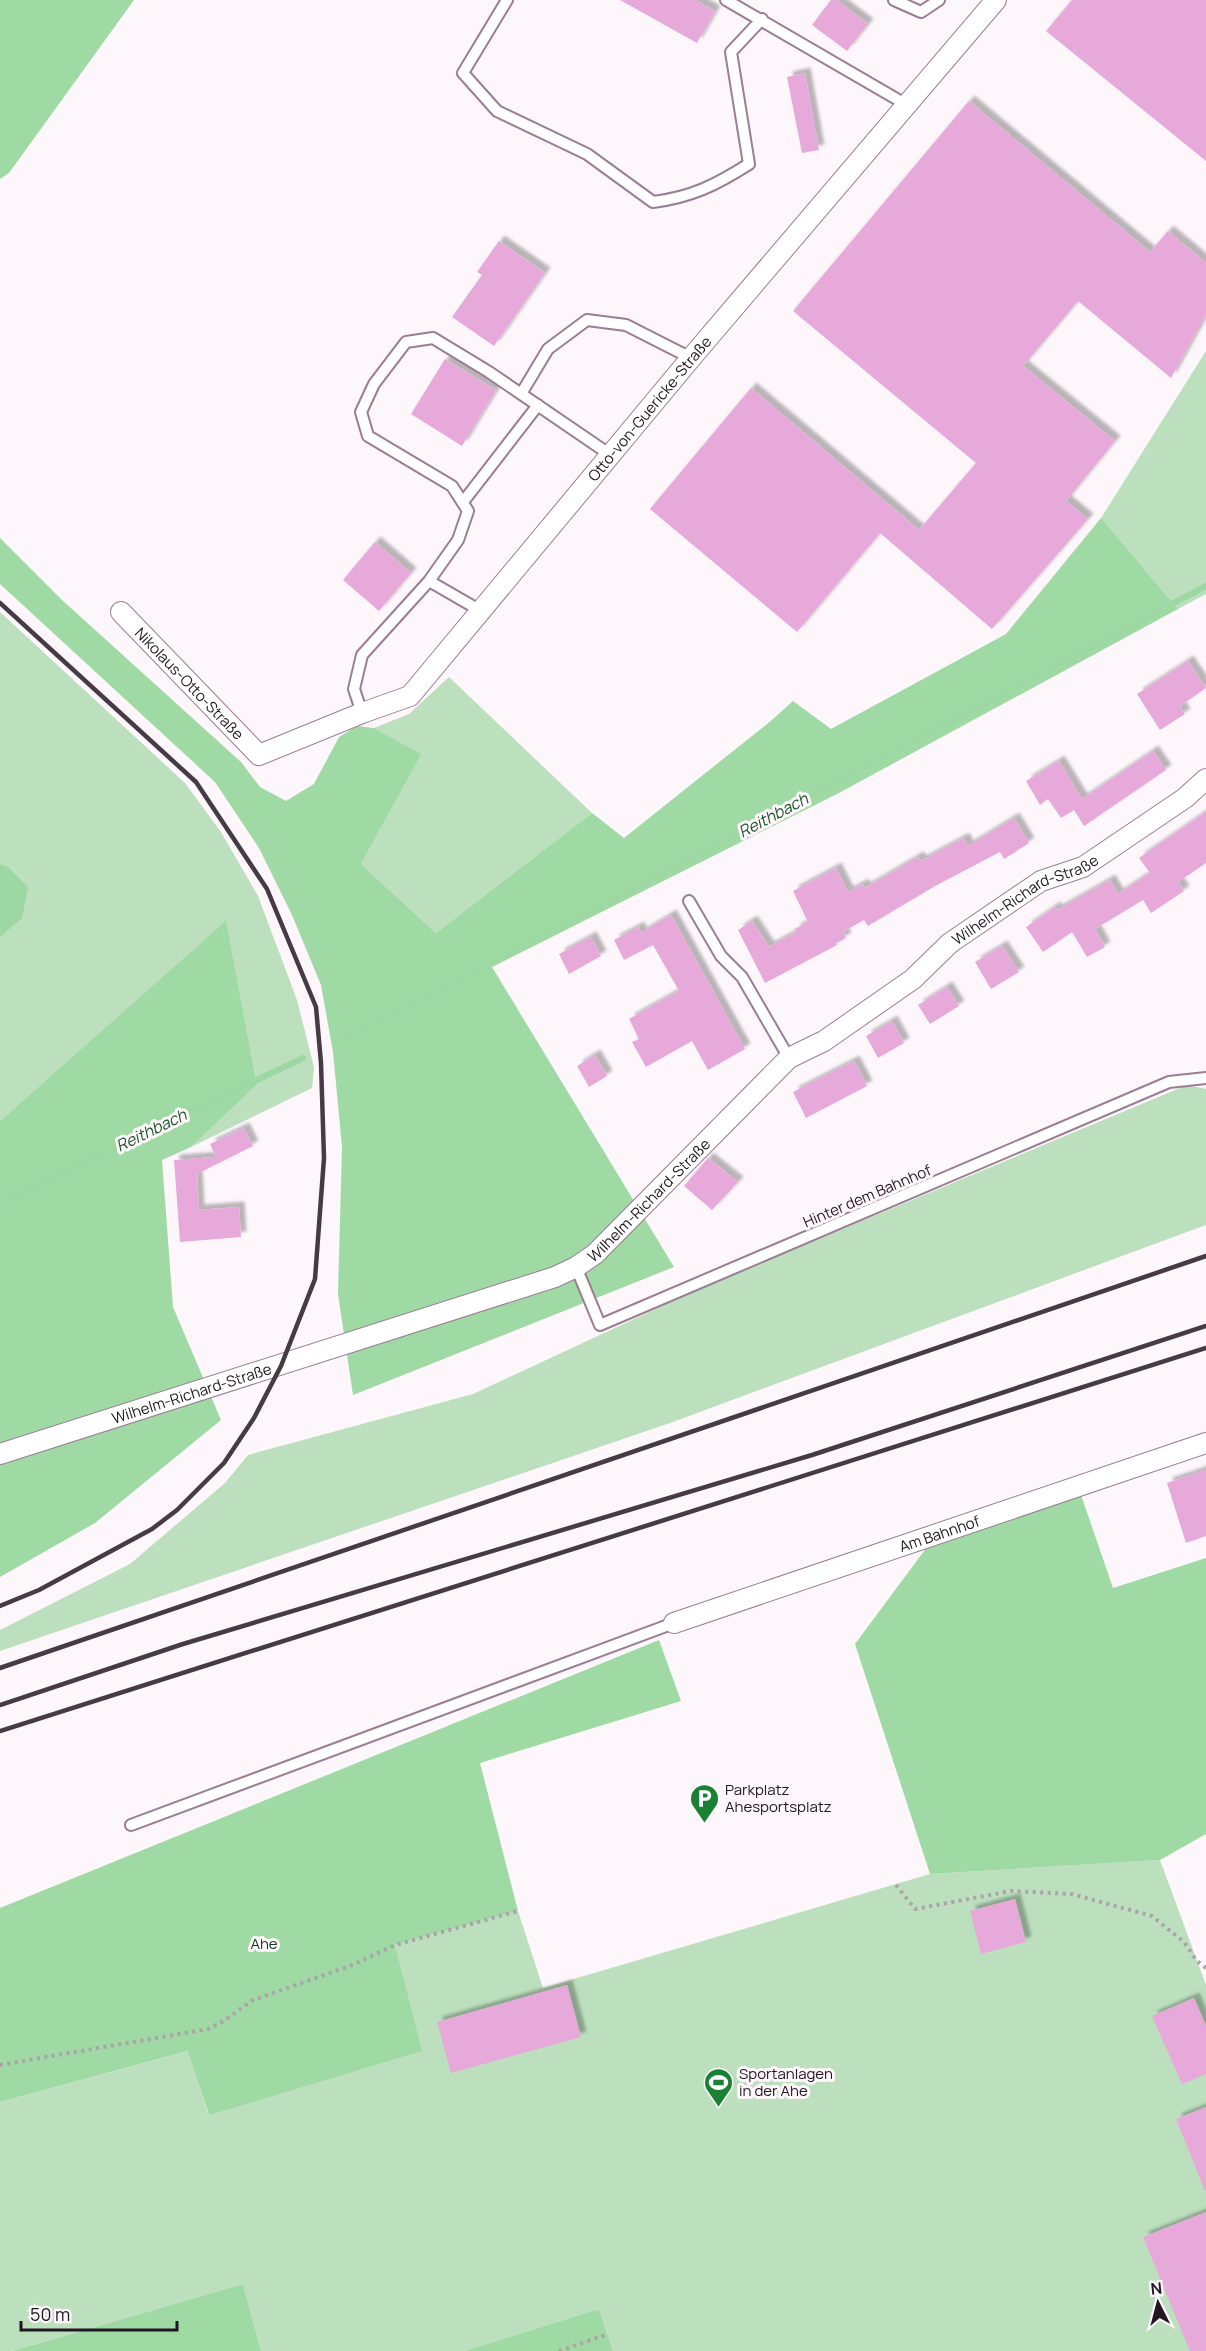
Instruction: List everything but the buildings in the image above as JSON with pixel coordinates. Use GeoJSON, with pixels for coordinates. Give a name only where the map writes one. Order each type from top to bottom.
{"type":"FeatureCollection","features":[{"type":"Feature","properties":{"kind":"street","name":"Otto-von-Guericke-Straße"},"geometry":{"type":"LineString","coordinates":[[259,755],[410,696],[612,456],[691,358],[996,0]]}},
{"type":"Feature","properties":{"kind":"street","name":"Nikolaus-Otto-Straße"},"geometry":{"type":"LineString","coordinates":[[121,612],[259,755]]}},
{"type":"Feature","properties":{"kind":"street","name":"Wilhelm-Richard-Straße"},"geometry":{"type":"LineString","coordinates":[[0,1454],[555,1277],[576,1267],[595,1254],[789,1058],[824,1041],[913,979],[950,943],[1041,881],[1083,867],[1185,798],[1206,779]]}},
{"type":"Feature","properties":{"kind":"street","name":"Am Bahnhof"},"geometry":{"type":"LineString","coordinates":[[674,1623],[1206,1443]]}},
{"type":"Feature","properties":{"kind":"lane"},"geometry":{"type":"LineString","coordinates":[[507,0],[463,73],[497,111],[587,154],[653,202],[674,200],[716,185],[749,164],[731,52],[762,19]]}},
{"type":"Feature","properties":{"kind":"lane"},"geometry":{"type":"LineString","coordinates":[[726,0],[907,105]]}},
{"type":"Feature","properties":{"kind":"lane"},"geometry":{"type":"LineString","coordinates":[[894,0],[921,12],[939,0]]}},
{"type":"Feature","properties":{"kind":"lane"},"geometry":{"type":"LineString","coordinates":[[521,394],[548,349],[587,320],[626,325],[691,358]]}},
{"type":"Feature","properties":{"kind":"lane"},"geometry":{"type":"LineString","coordinates":[[362,713],[354,689],[362,655],[429,581],[458,540],[468,511],[452,486],[368,436],[361,412],[374,384],[406,342],[433,338],[538,405],[612,456]]}},
{"type":"Feature","properties":{"kind":"lane"},"geometry":{"type":"LineString","coordinates":[[462,502],[538,405]]}},
{"type":"Feature","properties":{"kind":"lane"},"geometry":{"type":"LineString","coordinates":[[429,581],[481,611]]}},
{"type":"Feature","properties":{"kind":"lane"},"geometry":{"type":"LineString","coordinates":[[689,901],[721,956],[742,977],[789,1058]]}},
{"type":"Feature","properties":{"kind":"lane","name":"Hinter dem Bahnhof"},"geometry":{"type":"LineString","coordinates":[[576,1267],[600,1325],[1169,1082],[1206,1078]]}},
{"type":"Feature","properties":{"kind":"lane"},"geometry":{"type":"LineString","coordinates":[[132,1825],[674,1623]]}},
{"type":"Feature","properties":{"kind":"path"},"geometry":{"type":"LineString","coordinates":[[896,1885],[915,1909],[1011,1891],[1072,1894],[1131,1909],[1152,1916],[1184,1942],[1196,1960],[1206,1968]]}},
{"type":"Feature","properties":{"kind":"path"},"geometry":{"type":"LineString","coordinates":[[0,2066],[208,2029],[253,2000],[350,1966],[395,1945],[518,1911]]}},
{"type":"Feature","properties":{"kind":"path"},"geometry":{"type":"LineString","coordinates":[[559,2351],[608,2334]]}},
{"type":"Feature","properties":{"kind":"shaded area"},"geometry":{"type":"Polygon","coordinates":[[[1206,351],[1206,594],[1178,609],[1101,518],[1206,351]]]}},
{"type":"Feature","properties":{"kind":"shaded area"},"geometry":{"type":"Polygon","coordinates":[[[0,612],[185,783],[221,832],[258,896],[297,1000],[314,1067],[312,1088],[191,1147],[257,1083],[226,922],[0,1121],[0,612]]]}},
{"type":"Feature","properties":{"kind":"shaded area"},"geometry":{"type":"Polygon","coordinates":[[[449,677],[592,813],[436,933],[361,864],[420,754],[374,728],[409,714],[449,677]]]}},
{"type":"Feature","properties":{"kind":"shaded area"},"geometry":{"type":"Polygon","coordinates":[[[0,864],[8,867],[28,887],[22,918],[0,937],[0,864]]]}},
{"type":"Feature","properties":{"kind":"shaded area"},"geometry":{"type":"Polygon","coordinates":[[[1187,1085],[1206,1089],[1206,1225],[670,1423],[0,1651],[0,1630],[130,1564],[225,1483],[248,1455],[473,1394],[690,1293],[1187,1085]]]}},
{"type":"Feature","properties":{"kind":"shaded area","name":"Sportanlagen in der Ahe"},"geometry":{"type":"Polygon","coordinates":[[[1160,1860],[1206,1985],[1206,2273],[1190,2351],[613,2351],[599,2309],[464,2351],[261,2351],[243,2284],[12,2351],[0,2351],[0,2102],[189,2051],[208,2114],[421,2051],[395,1945],[518,1911],[543,1988],[930,1874],[1160,1860]]]}},
{"type":"Feature","properties":{"kind":"green space"},"geometry":{"type":"Polygon","coordinates":[[[0,0],[134,0],[9,173],[0,179],[0,0]]]}},
{"type":"Feature","properties":{"kind":"green space"},"geometry":{"type":"Polygon","coordinates":[[[1101,518],[1178,609],[837,794],[492,967],[674,1267],[353,1395],[338,1294],[342,1147],[333,1052],[321,985],[292,915],[259,848],[215,782],[0,584],[0,538],[62,600],[241,762],[260,787],[286,801],[314,784],[339,737],[357,726],[374,728],[421,754],[361,864],[436,933],[592,813],[624,838],[793,701],[831,729],[1006,634],[1101,518]]]}},
{"type":"Feature","properties":{"kind":"green space"},"geometry":{"type":"Polygon","coordinates":[[[226,921],[257,1084],[191,1147],[162,1160],[173,1307],[221,1420],[95,1523],[0,1577],[0,1121],[226,921]]]}},
{"type":"Feature","properties":{"kind":"green space"},"geometry":{"type":"Polygon","coordinates":[[[1080,1492],[1113,1588],[1206,1558],[1206,1834],[1160,1860],[930,1874],[855,1644],[930,1543],[1080,1492]]]}},
{"type":"Feature","properties":{"kind":"green space","name":"Ahe"},"geometry":{"type":"Polygon","coordinates":[[[659,1640],[681,1701],[480,1763],[518,1911],[395,1945],[422,2051],[209,2115],[188,2051],[0,2102],[0,1908],[659,1640]]]}},
{"type":"Feature","properties":{"kind":"green space"},"geometry":{"type":"Polygon","coordinates":[[[243,2284],[261,2351],[12,2351],[243,2284]]]}},
{"type":"Feature","properties":{"kind":"green space"},"geometry":{"type":"Polygon","coordinates":[[[599,2309],[613,2351],[464,2351],[599,2309]]]}},
{"type":"Feature","properties":{"kind":"waterway","name":"Reithbach"},"geometry":{"type":"LineString","coordinates":[[339,1040],[470,975],[1206,586]]}},
{"type":"Feature","properties":{"kind":"waterway","name":"Reithbach"},"geometry":{"type":"LineString","coordinates":[[0,1203],[303,1058]]}},
{"type":"Feature","properties":{"kind":"railway"},"geometry":{"type":"LineString","coordinates":[[0,603],[196,782],[267,889],[316,1007],[321,1063],[324,1158],[315,1279],[281,1366],[254,1418],[224,1463],[177,1510],[152,1529],[39,1590],[0,1606]]}},
{"type":"Feature","properties":{"kind":"railway"},"geometry":{"type":"LineString","coordinates":[[0,1668],[1206,1256]]}},
{"type":"Feature","properties":{"kind":"railway"},"geometry":{"type":"LineString","coordinates":[[0,1705],[183,1644],[812,1455],[1206,1326]]}},
{"type":"Feature","properties":{"kind":"railway"},"geometry":{"type":"LineString","coordinates":[[0,1731],[1206,1348]]}},
{"type":"Feature","properties":{"kind":"place","name":"Parkplatz Ahesportsplatz"},"geometry":{"type":"Point","coordinates":[704,1824]}},
{"type":"Feature","properties":{"kind":"place","name":"Sportanlagen in der Ahe"},"geometry":{"type":"Point","coordinates":[718,2108]}}]}
